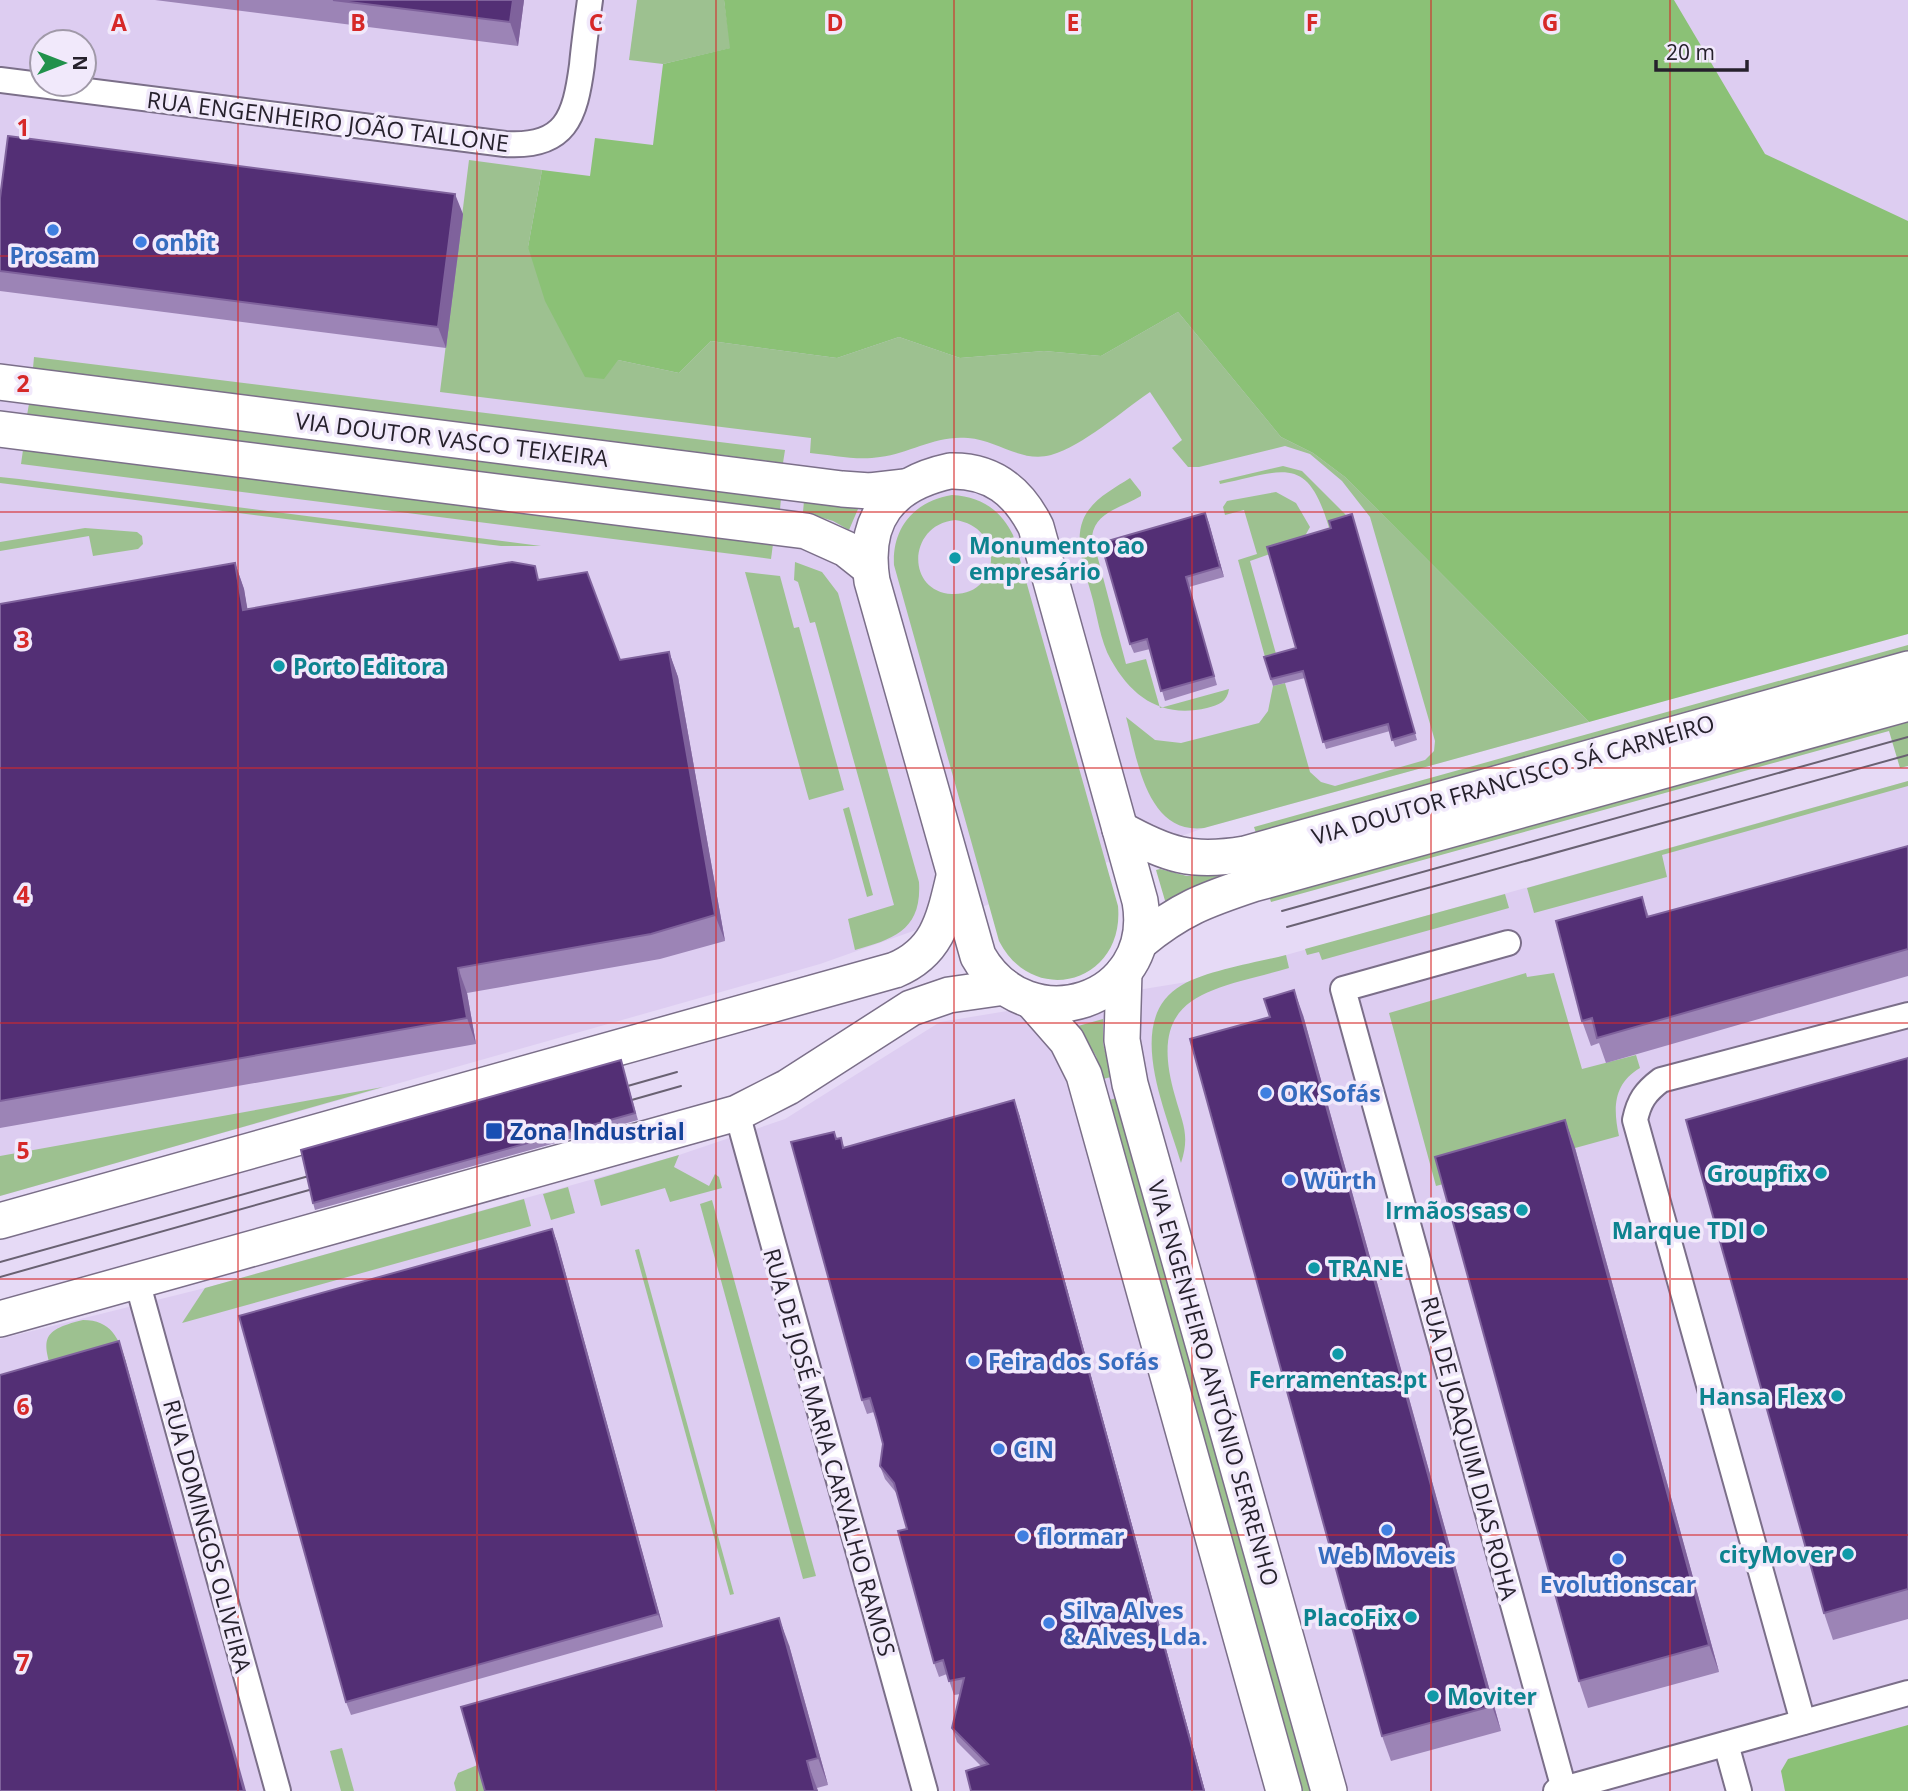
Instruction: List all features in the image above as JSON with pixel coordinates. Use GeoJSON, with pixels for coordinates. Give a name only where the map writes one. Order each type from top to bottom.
{"type":"FeatureCollection","features":[{"type":"Feature","properties":{"kind":"main road","name":"VIA DOUTOR VASCO TEIXEIRA"},"geometry":{"type":"LineString","coordinates":[[0,382],[842,489],[870,491],[905,487]]}},
{"type":"Feature","properties":{"kind":"main road","name":"VIA DOUTOR VASCO TEIXEIRA"},"geometry":{"type":"LineString","coordinates":[[0,429],[797,530],[838,545],[870,568]]}},
{"type":"Feature","properties":{"kind":"main road"},"geometry":{"type":"LineString","coordinates":[[0,1319],[737,1112],[788,1087],[911,1008],[949,995],[1018,994],[1052,1005],[1078,1002],[1108,988],[1124,972],[1140,942],[1143,915],[1036,527],[1025,506],[1009,488],[968,471],[925,476],[905,487]]}},
{"type":"Feature","properties":{"kind":"main road","name":"VIA ENGENHEIRO ANTÓNIO SERRENHO"},"geometry":{"type":"LineString","coordinates":[[905,487],[886,504],[873,533],[868,554],[954,877],[978,956],[986,971],[1018,994],[1067,1041],[1084,1075],[1284,1791]]}},
{"type":"Feature","properties":{"kind":"main road","name":"VIA DOUTOR FRANCISCO SÁ CARNEIRO"},"geometry":{"type":"LineString","coordinates":[[1120,829],[1171,855],[1196,859],[1245,854],[1908,669]]}},
{"type":"Feature","properties":{"kind":"main road","name":"VIA DOUTOR FRANCISCO SÁ CARNEIRO"},"geometry":{"type":"LineString","coordinates":[[1140,942],[1173,915],[1202,901],[1253,884],[1908,703]]}},
{"type":"Feature","properties":{"kind":"main road"},"geometry":{"type":"LineString","coordinates":[[0,1221],[895,970],[910,964],[931,946],[941,930],[954,877]]}},
{"type":"Feature","properties":{"kind":"main road","name":"VIA ENGENHEIRO ANTÓNIO SERRENHO"},"geometry":{"type":"LineString","coordinates":[[1124,972],[1122,1040],[1130,1084],[1329,1791]]}},
{"type":"Feature","properties":{"kind":"street","name":"RUA ENGENHEIRO JOÃO TALLONE"},"geometry":{"type":"LineString","coordinates":[[0,80],[505,144],[534,144],[551,137],[571,118],[578,92],[590,0]]}},
{"type":"Feature","properties":{"kind":"street","name":"RUA DE JOAQUIM DIAS ROHA"},"geometry":{"type":"LineString","coordinates":[[1508,943],[1343,989],[1560,1790]]}},
{"type":"Feature","properties":{"kind":"street"},"geometry":{"type":"LineString","coordinates":[[1803,1722],[1635,1121],[1639,1103],[1648,1089],[1661,1080],[1908,1015]]}},
{"type":"Feature","properties":{"kind":"street","name":"RUA DE JOSÉ MARIA CARVALHO RAMOS"},"geometry":{"type":"LineString","coordinates":[[737,1112],[925,1791]]}},
{"type":"Feature","properties":{"kind":"street","name":"RUA DOMINGOS OLIVEIRA"},"geometry":{"type":"LineString","coordinates":[[137,1281],[278,1791]]}},
{"type":"Feature","properties":{"kind":"street"},"geometry":{"type":"LineString","coordinates":[[1560,1790],[1908,1693]]}},
{"type":"Feature","properties":{"kind":"street"},"geometry":{"type":"LineString","coordinates":[[1726,1744],[1739,1791]]}},
{"type":"Feature","properties":{"kind":"shaded area"},"geometry":{"type":"Polygon","coordinates":[[[0,0],[1908,0],[1908,634],[1204,828],[820,964],[0,1196],[0,0]]]}},
{"type":"Feature","properties":{"kind":"shaded area"},"geometry":{"type":"Polygon","coordinates":[[[1908,781],[1908,1791],[0,1791],[0,1339],[205,1288],[679,1155],[785,1119],[940,1022],[1193,981],[1908,781]]]}},
{"type":"Feature","properties":{"kind":"green space"},"geometry":{"type":"Polygon","coordinates":[[[637,0],[724,0],[731,48],[663,64],[629,60],[637,0]]]}},
{"type":"Feature","properties":{"kind":"green space"},"geometry":{"type":"Polygon","coordinates":[[[724,0],[1674,0],[1765,154],[1908,221],[1908,634],[1589,722],[1345,477],[1313,453],[1281,437],[1178,312],[1101,356],[1044,351],[960,358],[899,337],[837,358],[711,341],[679,373],[618,360],[604,379],[585,377],[545,301],[528,247],[542,170],[590,176],[595,138],[653,145],[663,64],[730,48],[724,0]]]}},
{"type":"Feature","properties":{"kind":"green space"},"geometry":{"type":"Polygon","coordinates":[[[469,160],[542,170],[528,247],[618,360],[679,373],[711,341],[837,358],[899,337],[960,358],[1044,351],[1101,356],[1178,312],[1281,437],[1313,453],[1345,477],[1589,722],[1204,828],[1184,827],[1169,819],[1157,807],[1147,790],[1126,717],[1155,740],[1181,743],[1259,723],[1268,711],[1273,686],[1285,683],[1310,772],[1321,782],[1335,786],[1425,760],[1434,751],[1435,741],[1370,517],[1342,481],[1310,454],[1285,446],[1199,467],[1188,467],[1172,448],[1182,440],[1150,392],[1089,436],[1051,455],[1029,456],[979,440],[956,438],[891,455],[863,458],[810,453],[811,438],[440,392],[469,160]]]}},
{"type":"Feature","properties":{"kind":"green space"},"geometry":{"type":"Polygon","coordinates":[[[34,357],[785,450],[783,463],[33,368],[34,357]]]}},
{"type":"Feature","properties":{"kind":"green space"},"geometry":{"type":"Polygon","coordinates":[[[29,404],[781,498],[780,510],[27,415],[29,404]]]}},
{"type":"Feature","properties":{"kind":"green space"},"geometry":{"type":"Polygon","coordinates":[[[23,450],[773,544],[771,559],[21,464],[23,450]]]}},
{"type":"Feature","properties":{"kind":"green space"},"geometry":{"type":"Polygon","coordinates":[[[1283,466],[1302,471],[1349,518],[1330,531],[1313,489],[1292,473],[1278,472],[1220,484],[1219,481],[1283,466]]]}},
{"type":"Feature","properties":{"kind":"green space"},"geometry":{"type":"Polygon","coordinates":[[[0,477],[541,546],[501,546],[0,483],[0,477]]]}},
{"type":"Feature","properties":{"kind":"green space"},"geometry":{"type":"Polygon","coordinates":[[[1130,478],[1141,496],[1104,516],[1094,528],[1092,536],[1126,664],[1146,659],[1159,706],[1139,695],[1129,685],[1107,652],[1080,547],[1083,520],[1091,507],[1130,478]]]}},
{"type":"Feature","properties":{"kind":"green space"},"geometry":{"type":"Polygon","coordinates":[[[1276,492],[1296,503],[1310,527],[1301,543],[1250,561],[1278,661],[1267,664],[1238,560],[1257,554],[1244,510],[1225,515],[1223,507],[1227,501],[1276,492]]]}},
{"type":"Feature","properties":{"kind":"green space"},"geometry":{"type":"Polygon","coordinates":[[[952,495],[981,502],[996,511],[1013,535],[1118,906],[1116,932],[1107,953],[1093,968],[1074,978],[1054,980],[1033,975],[1014,962],[999,941],[894,565],[897,539],[908,518],[927,503],[952,495]],[[955,520],[939,525],[928,533],[921,545],[918,558],[920,571],[926,582],[937,590],[952,594],[968,592],[980,584],[988,573],[991,560],[989,547],[983,535],[972,525],[955,520]]]}},
{"type":"Feature","properties":{"kind":"green space"},"geometry":{"type":"Polygon","coordinates":[[[804,501],[858,509],[849,530],[833,521],[803,512],[804,501]]]}},
{"type":"Feature","properties":{"kind":"green space"},"geometry":{"type":"Polygon","coordinates":[[[85,528],[137,532],[142,536],[143,544],[138,549],[93,556],[89,536],[0,551],[0,542],[85,528]]]}},
{"type":"Feature","properties":{"kind":"green space"},"geometry":{"type":"Polygon","coordinates":[[[795,562],[822,572],[838,593],[919,882],[916,911],[903,930],[855,950],[848,919],[894,905],[815,622],[810,623],[798,582],[794,580],[795,562]]]}},
{"type":"Feature","properties":{"kind":"green space"},"geometry":{"type":"Polygon","coordinates":[[[745,572],[780,576],[794,628],[799,627],[844,790],[809,800],[745,572]]]}},
{"type":"Feature","properties":{"kind":"green space"},"geometry":{"type":"Polygon","coordinates":[[[1908,645],[1908,652],[1256,833],[1254,827],[1908,645]]]}},
{"type":"Feature","properties":{"kind":"green space"},"geometry":{"type":"Polygon","coordinates":[[[1229,689],[1224,700],[1211,707],[1177,710],[1163,707],[1229,689]]]}},
{"type":"Feature","properties":{"kind":"green space"},"geometry":{"type":"Polygon","coordinates":[[[1908,719],[1908,766],[1900,768],[1889,731],[1271,902],[1269,896],[1908,719]]]}},
{"type":"Feature","properties":{"kind":"green space"},"geometry":{"type":"Polygon","coordinates":[[[1908,781],[1908,786],[1662,855],[1667,877],[1534,913],[1527,888],[1908,781]]]}},
{"type":"Feature","properties":{"kind":"green space"},"geometry":{"type":"Polygon","coordinates":[[[849,807],[873,895],[867,897],[843,809],[849,807]]]}},
{"type":"Feature","properties":{"kind":"green space"},"geometry":{"type":"Polygon","coordinates":[[[1156,870],[1187,876],[1219,876],[1190,888],[1166,904],[1156,870]]]}},
{"type":"Feature","properties":{"kind":"green space"},"geometry":{"type":"Polygon","coordinates":[[[1505,894],[1509,908],[1322,960],[1319,952],[1307,955],[1305,949],[1505,894]]]}},
{"type":"Feature","properties":{"kind":"green space"},"geometry":{"type":"Polygon","coordinates":[[[1286,955],[1289,968],[1210,991],[1191,1002],[1177,1016],[1169,1035],[1168,1062],[1184,1130],[1185,1145],[1181,1163],[1159,1094],[1154,1068],[1152,1043],[1155,1020],[1164,1000],[1182,985],[1205,975],[1286,955]]]}},
{"type":"Feature","properties":{"kind":"green space"},"geometry":{"type":"Polygon","coordinates":[[[1526,973],[1527,977],[1554,973],[1582,1069],[1636,1055],[1640,1068],[1624,1081],[1617,1098],[1619,1136],[1436,1186],[1389,1013],[1526,973]]]}},
{"type":"Feature","properties":{"kind":"green space"},"geometry":{"type":"Polygon","coordinates":[[[1103,1019],[1103,1043],[1111,1077],[1103,1079],[1096,1056],[1078,1026],[1103,1019]]]}},
{"type":"Feature","properties":{"kind":"green space"},"geometry":{"type":"Polygon","coordinates":[[[383,1087],[0,1196],[0,1156],[383,1087]]]}},
{"type":"Feature","properties":{"kind":"green space"},"geometry":{"type":"Polygon","coordinates":[[[1117,1098],[1311,1791],[1303,1791],[1109,1100],[1117,1098]]]}},
{"type":"Feature","properties":{"kind":"green space"},"geometry":{"type":"Polygon","coordinates":[[[679,1155],[674,1167],[709,1186],[715,1174],[719,1177],[722,1188],[670,1202],[665,1188],[601,1206],[594,1180],[679,1155]]]}},
{"type":"Feature","properties":{"kind":"green space"},"geometry":{"type":"Polygon","coordinates":[[[568,1187],[575,1213],[551,1220],[543,1194],[568,1187]]]}},
{"type":"Feature","properties":{"kind":"green space"},"geometry":{"type":"Polygon","coordinates":[[[524,1199],[531,1226],[182,1323],[205,1288],[524,1199]]]}},
{"type":"Feature","properties":{"kind":"green space"},"geometry":{"type":"Polygon","coordinates":[[[712,1200],[816,1576],[803,1579],[700,1204],[712,1200]]]}},
{"type":"Feature","properties":{"kind":"green space"},"geometry":{"type":"Polygon","coordinates":[[[639,1249],[734,1594],[730,1595],[635,1250],[639,1249]]]}},
{"type":"Feature","properties":{"kind":"green space"},"geometry":{"type":"Polygon","coordinates":[[[83,1320],[101,1323],[107,1327],[117,1338],[126,1362],[55,1382],[46,1347],[47,1340],[58,1329],[83,1320]]]}},
{"type":"Feature","properties":{"kind":"green space"},"geometry":{"type":"Polygon","coordinates":[[[1908,1725],[1908,1791],[1785,1791],[1781,1771],[1788,1759],[1908,1725]]]}},
{"type":"Feature","properties":{"kind":"green space"},"geometry":{"type":"Polygon","coordinates":[[[342,1748],[354,1791],[341,1791],[330,1751],[342,1748]]]}},
{"type":"Feature","properties":{"kind":"green space"},"geometry":{"type":"Polygon","coordinates":[[[480,1764],[487,1791],[456,1791],[454,1783],[458,1773],[480,1764]]]}},
{"type":"Feature","properties":{"kind":"building"},"geometry":{"type":"Polygon","coordinates":[[[333,0],[513,0],[510,22],[333,0]]]}},
{"type":"Feature","properties":{"kind":"building"},"geometry":{"type":"Polygon","coordinates":[[[8,136],[455,194],[438,327],[0,271],[0,198],[8,136]]]}},
{"type":"Feature","properties":{"kind":"building"},"geometry":{"type":"Polygon","coordinates":[[[1205,513],[1220,567],[1186,577],[1214,676],[1161,691],[1147,639],[1130,644],[1101,543],[1205,513]]]}},
{"type":"Feature","properties":{"kind":"building"},"geometry":{"type":"Polygon","coordinates":[[[1352,514],[1415,733],[1392,740],[1388,724],[1323,742],[1303,671],[1271,679],[1264,657],[1296,648],[1267,547],[1331,528],[1329,521],[1352,514]]]}},
{"type":"Feature","properties":{"kind":"building"},"geometry":{"type":"Polygon","coordinates":[[[512,562],[535,566],[538,580],[587,572],[620,660],[669,652],[715,915],[651,934],[458,968],[467,1018],[0,1101],[0,604],[235,563],[243,610],[512,562]]]}},
{"type":"Feature","properties":{"kind":"building"},"geometry":{"type":"Polygon","coordinates":[[[1908,846],[1908,949],[1597,1038],[1592,1018],[1582,1021],[1556,921],[1642,897],[1647,917],[1908,846]]]}},
{"type":"Feature","properties":{"kind":"building"},"geometry":{"type":"Polygon","coordinates":[[[1294,990],[1492,1706],[1382,1736],[1190,1039],[1270,1017],[1264,999],[1294,990]]]}},
{"type":"Feature","properties":{"kind":"building"},"geometry":{"type":"Polygon","coordinates":[[[1908,1058],[1908,1589],[1824,1613],[1686,1120],[1908,1058]]]}},
{"type":"Feature","properties":{"kind":"building"},"geometry":{"type":"Polygon","coordinates":[[[621,1060],[635,1113],[313,1203],[301,1150],[621,1060]]]}},
{"type":"Feature","properties":{"kind":"building"},"geometry":{"type":"Polygon","coordinates":[[[1014,1100],[1204,1791],[971,1791],[966,1771],[988,1764],[952,1728],[964,1678],[949,1681],[943,1660],[934,1663],[898,1531],[907,1529],[894,1483],[880,1466],[883,1444],[877,1421],[870,1398],[862,1400],[791,1142],[834,1132],[836,1139],[841,1138],[843,1148],[1014,1100]]]}},
{"type":"Feature","properties":{"kind":"building"},"geometry":{"type":"Polygon","coordinates":[[[1565,1120],[1709,1645],[1579,1681],[1435,1157],[1565,1120]]]}},
{"type":"Feature","properties":{"kind":"building"},"geometry":{"type":"Polygon","coordinates":[[[552,1229],[658,1614],[346,1702],[239,1316],[552,1229]]]}},
{"type":"Feature","properties":{"kind":"building"},"geometry":{"type":"Polygon","coordinates":[[[119,1341],[244,1791],[0,1791],[0,1375],[119,1341]]]}},
{"type":"Feature","properties":{"kind":"building"},"geometry":{"type":"Polygon","coordinates":[[[779,1618],[818,1758],[807,1761],[815,1791],[485,1791],[461,1707],[779,1618]]]}},
{"type":"Feature","properties":{"kind":"tram line"},"geometry":{"type":"LineString","coordinates":[[1282,911],[1908,737]]}},
{"type":"Feature","properties":{"kind":"tram line"},"geometry":{"type":"LineString","coordinates":[[1287,927],[1908,755]]}},
{"type":"Feature","properties":{"kind":"tram line"},"geometry":{"type":"LineString","coordinates":[[610,1091],[677,1072]]}},
{"type":"Feature","properties":{"kind":"tram line"},"geometry":{"type":"LineString","coordinates":[[614,1105],[681,1086]]}},
{"type":"Feature","properties":{"kind":"tram line"},"geometry":{"type":"LineString","coordinates":[[0,1262],[327,1171]]}},
{"type":"Feature","properties":{"kind":"tram line"},"geometry":{"type":"LineString","coordinates":[[0,1277],[327,1185]]}},
{"type":"Feature","properties":{"kind":"place","name":"Prosam"},"geometry":{"type":"Point","coordinates":[53,230]}},
{"type":"Feature","properties":{"kind":"place","name":"onbit"},"geometry":{"type":"Point","coordinates":[141,242]}},
{"type":"Feature","properties":{"kind":"place","name":"Monumento ao empresário"},"geometry":{"type":"Point","coordinates":[955,558]}},
{"type":"Feature","properties":{"kind":"place","name":"Porto Editora"},"geometry":{"type":"Point","coordinates":[279,666]}},
{"type":"Feature","properties":{"kind":"place","name":"OK Sofás"},"geometry":{"type":"Point","coordinates":[1266,1093]}},
{"type":"Feature","properties":{"kind":"place","name":"Zona Industrial"},"geometry":{"type":"Point","coordinates":[494,1131]}},
{"type":"Feature","properties":{"kind":"place","name":"Groupfix"},"geometry":{"type":"Point","coordinates":[1821,1173]}},
{"type":"Feature","properties":{"kind":"place","name":"Würth"},"geometry":{"type":"Point","coordinates":[1290,1180]}},
{"type":"Feature","properties":{"kind":"place","name":"Irmãos sas"},"geometry":{"type":"Point","coordinates":[1522,1210]}},
{"type":"Feature","properties":{"kind":"place","name":"Marque TDI"},"geometry":{"type":"Point","coordinates":[1759,1230]}},
{"type":"Feature","properties":{"kind":"place","name":"TRANE"},"geometry":{"type":"Point","coordinates":[1314,1268]}},
{"type":"Feature","properties":{"kind":"place","name":"Ferramentas.pt"},"geometry":{"type":"Point","coordinates":[1338,1354]}},
{"type":"Feature","properties":{"kind":"place","name":"Feira dos Sofás"},"geometry":{"type":"Point","coordinates":[974,1361]}},
{"type":"Feature","properties":{"kind":"place","name":"Hansa Flex"},"geometry":{"type":"Point","coordinates":[1837,1396]}},
{"type":"Feature","properties":{"kind":"place","name":"CIN"},"geometry":{"type":"Point","coordinates":[999,1449]}},
{"type":"Feature","properties":{"kind":"place","name":"Web Moveis"},"geometry":{"type":"Point","coordinates":[1387,1530]}},
{"type":"Feature","properties":{"kind":"place","name":"flormar"},"geometry":{"type":"Point","coordinates":[1023,1536]}},
{"type":"Feature","properties":{"kind":"place","name":"cityMover"},"geometry":{"type":"Point","coordinates":[1848,1554]}},
{"type":"Feature","properties":{"kind":"place","name":"Evolutionscar"},"geometry":{"type":"Point","coordinates":[1618,1559]}},
{"type":"Feature","properties":{"kind":"place","name":"PlacoFix"},"geometry":{"type":"Point","coordinates":[1411,1617]}},
{"type":"Feature","properties":{"kind":"place","name":"Silva Alves & Alves, Lda."},"geometry":{"type":"Point","coordinates":[1049,1623]}},
{"type":"Feature","properties":{"kind":"place","name":"Moviter"},"geometry":{"type":"Point","coordinates":[1433,1696]}}]}
